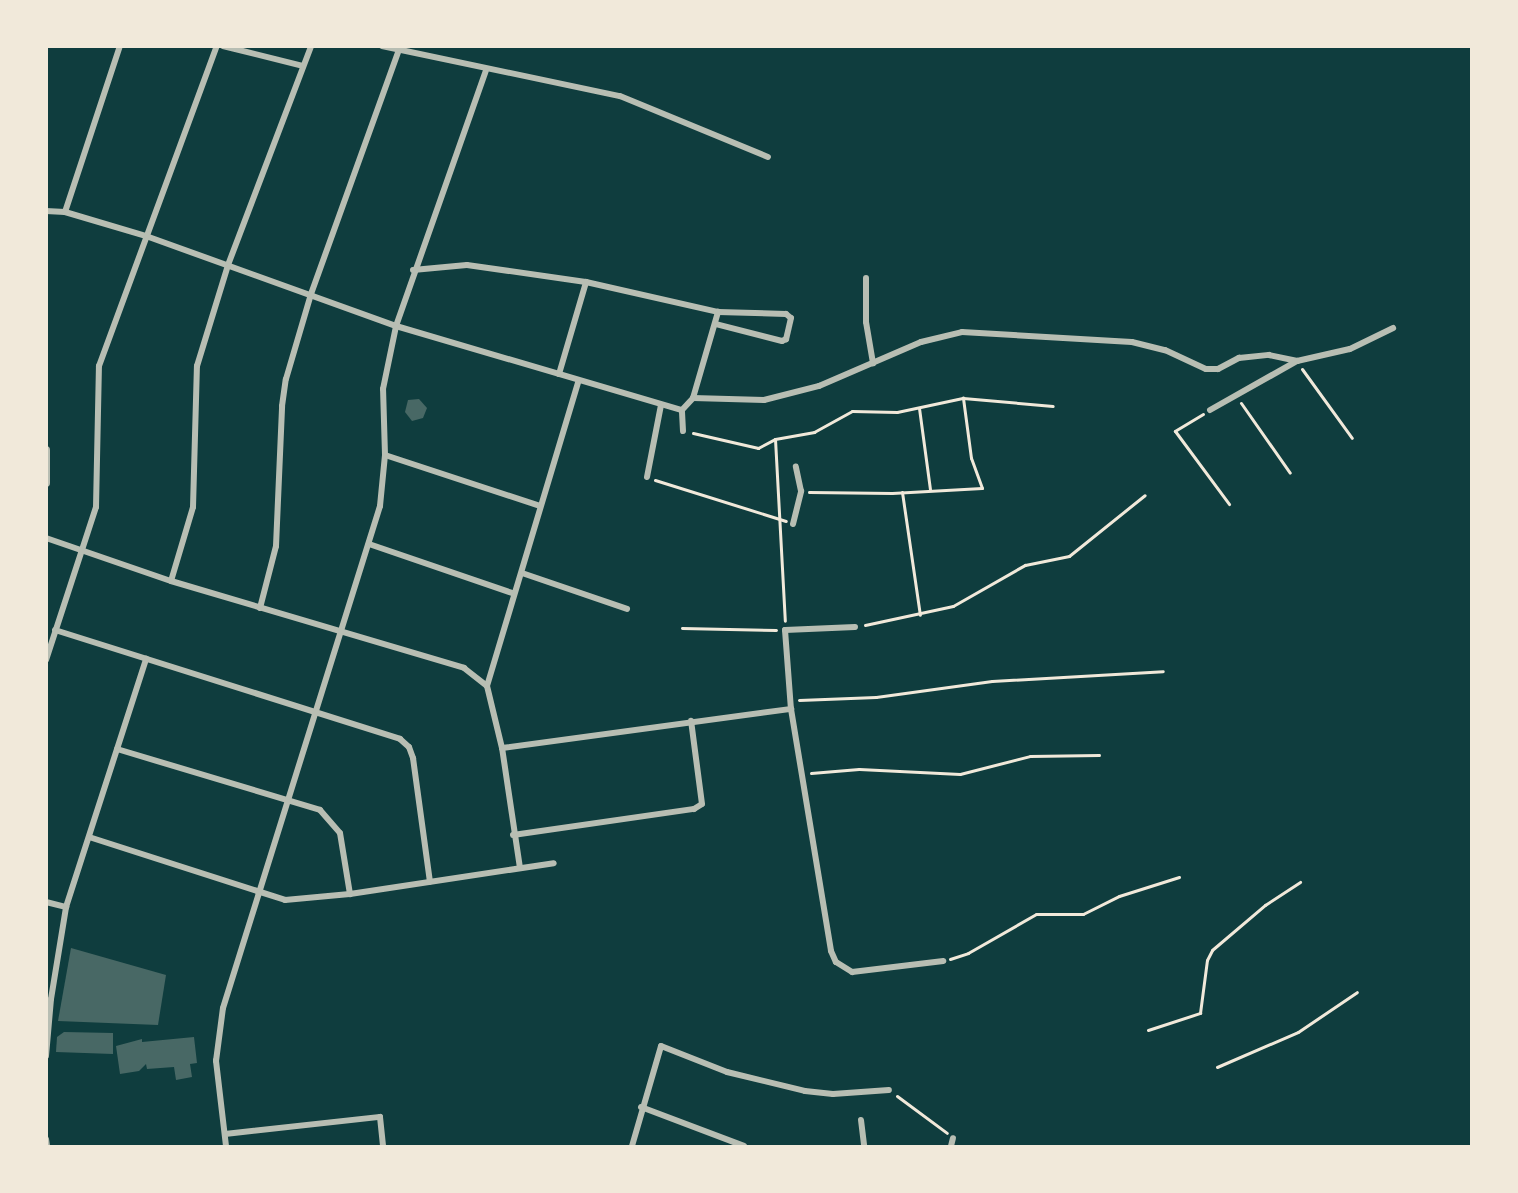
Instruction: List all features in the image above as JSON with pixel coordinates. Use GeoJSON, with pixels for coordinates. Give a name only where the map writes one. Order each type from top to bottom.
{"type":"FeatureCollection","features":[{"type":"Feature","properties":{"kind":"street"},"geometry":{"type":"LineString","coordinates":[[65,212],[120,46]]}},
{"type":"Feature","properties":{"kind":"street"},"geometry":{"type":"LineString","coordinates":[[46,660],[82,550],[99,488],[99,366],[217,46]]}},
{"type":"Feature","properties":{"kind":"street"},"geometry":{"type":"LineString","coordinates":[[223,46],[303,66]]}},
{"type":"Feature","properties":{"kind":"street"},"geometry":{"type":"LineString","coordinates":[[171,581],[193,507],[197,366],[228,265],[311,46]]}},
{"type":"Feature","properties":{"kind":"street"},"geometry":{"type":"LineString","coordinates":[[382,46],[398,52],[486,71],[620,96],[768,158]]}},
{"type":"Feature","properties":{"kind":"street"},"geometry":{"type":"LineString","coordinates":[[260,608],[279,520],[282,406],[311,294],[398,52]]}},
{"type":"Feature","properties":{"kind":"street"},"geometry":{"type":"LineString","coordinates":[[226,1146],[217,1088],[217,1034],[380,506],[385,455],[383,389],[396,326],[413,270],[486,71]]}},
{"type":"Feature","properties":{"kind":"street"},"geometry":{"type":"LineString","coordinates":[[46,211],[65,212],[146,236],[396,326],[559,374],[578,382],[682,410]]}},
{"type":"Feature","properties":{"kind":"street"},"geometry":{"type":"LineString","coordinates":[[413,270],[440,265],[467,266],[586,282],[718,312],[786,314],[791,318],[786,339],[782,341],[716,324]]}},
{"type":"Feature","properties":{"kind":"street"},"geometry":{"type":"LineString","coordinates":[[866,278],[866,322],[873,363]]}},
{"type":"Feature","properties":{"kind":"street"},"geometry":{"type":"LineString","coordinates":[[559,374],[586,282]]}},
{"type":"Feature","properties":{"kind":"street"},"geometry":{"type":"LineString","coordinates":[[683,431],[682,410],[693,398],[718,312]]}},
{"type":"Feature","properties":{"kind":"street"},"geometry":{"type":"LineString","coordinates":[[1210,410],[1297,362],[1350,349],[1393,328]]}},
{"type":"Feature","properties":{"kind":"street"},"geometry":{"type":"LineString","coordinates":[[693,398],[731,402],[764,399],[819,386],[921,342],[962,332],[1132,342],[1166,350],[1206,369],[1218,369],[1239,358],[1269,355],[1297,362]]}},
{"type":"Feature","properties":{"kind":"street"},"geometry":{"type":"LineString","coordinates":[[520,868],[513,835],[502,748],[487,686],[578,382]]}},
{"type":"Feature","properties":{"kind":"street"},"geometry":{"type":"LineString","coordinates":[[647,477],[661,405]]}},
{"type":"Feature","properties":{"kind":"street"},"geometry":{"type":"LineString","coordinates":[[46,450],[46,483]]}},
{"type":"Feature","properties":{"kind":"street"},"geometry":{"type":"LineString","coordinates":[[385,455],[540,506]]}},
{"type":"Feature","properties":{"kind":"street"},"geometry":{"type":"LineString","coordinates":[[793,524],[801,491],[796,467]]}},
{"type":"Feature","properties":{"kind":"street"},"geometry":{"type":"LineString","coordinates":[[46,537],[171,581],[260,608],[343,629],[464,668],[487,686]]}},
{"type":"Feature","properties":{"kind":"street"},"geometry":{"type":"LineString","coordinates":[[369,544],[513,593]]}},
{"type":"Feature","properties":{"kind":"street"},"geometry":{"type":"LineString","coordinates":[[522,573],[627,609]]}},
{"type":"Feature","properties":{"kind":"street"},"geometry":{"type":"LineString","coordinates":[[855,627],[785,630],[792,709],[831,951],[836,962],[852,972],[943,961]]}},
{"type":"Feature","properties":{"kind":"street"},"geometry":{"type":"LineString","coordinates":[[56,630],[400,739],[410,747],[430,882]]}},
{"type":"Feature","properties":{"kind":"street"},"geometry":{"type":"LineString","coordinates":[[46,1056],[52,987],[66,907],[147,659]]}},
{"type":"Feature","properties":{"kind":"street"},"geometry":{"type":"LineString","coordinates":[[502,748],[792,709]]}},
{"type":"Feature","properties":{"kind":"street"},"geometry":{"type":"LineString","coordinates":[[513,835],[694,809],[702,804],[691,721]]}},
{"type":"Feature","properties":{"kind":"street"},"geometry":{"type":"LineString","coordinates":[[117,749],[320,810],[334,821],[340,833],[350,894]]}},
{"type":"Feature","properties":{"kind":"street"},"geometry":{"type":"LineString","coordinates":[[89,837],[260,894],[285,900],[350,894],[554,863]]}},
{"type":"Feature","properties":{"kind":"street"},"geometry":{"type":"LineString","coordinates":[[46,902],[66,907]]}},
{"type":"Feature","properties":{"kind":"street"},"geometry":{"type":"LineString","coordinates":[[632,1146],[641,1107],[661,1046],[727,1072],[805,1091],[833,1094],[889,1090]]}},
{"type":"Feature","properties":{"kind":"street"},"geometry":{"type":"LineString","coordinates":[[641,1107],[744,1146]]}},
{"type":"Feature","properties":{"kind":"street"},"geometry":{"type":"LineString","coordinates":[[225,1134],[380,1117],[383,1146]]}},
{"type":"Feature","properties":{"kind":"street"},"geometry":{"type":"LineString","coordinates":[[861,1120],[864,1146]]}},
{"type":"Feature","properties":{"kind":"street"},"geometry":{"type":"LineString","coordinates":[[951,1146],[953,1138]]}},
{"type":"Feature","properties":{"kind":"street"},"geometry":{"type":"LineString","coordinates":[[46,1139],[47,1146]]}},
{"type":"Feature","properties":{"kind":"path"},"geometry":{"type":"LineString","coordinates":[[1297,362],[1352,438]]}},
{"type":"Feature","properties":{"kind":"path"},"geometry":{"type":"LineString","coordinates":[[1236,396],[1290,473]]}},
{"type":"Feature","properties":{"kind":"path"},"geometry":{"type":"LineString","coordinates":[[801,491],[902,492],[982,488],[971,458],[963,398]]}},
{"type":"Feature","properties":{"kind":"path"},"geometry":{"type":"LineString","coordinates":[[683,431],[758,448],[775,439],[814,432],[852,411],[919,408],[963,398],[1053,406]]}},
{"type":"Feature","properties":{"kind":"path"},"geometry":{"type":"LineString","coordinates":[[919,408],[930,489]]}},
{"type":"Feature","properties":{"kind":"path"},"geometry":{"type":"LineString","coordinates":[[1210,410],[1175,431],[1229,504]]}},
{"type":"Feature","properties":{"kind":"path"},"geometry":{"type":"LineString","coordinates":[[682,627],[785,630],[777,519],[775,439]]}},
{"type":"Feature","properties":{"kind":"path"},"geometry":{"type":"LineString","coordinates":[[647,477],[793,524]]}},
{"type":"Feature","properties":{"kind":"path"},"geometry":{"type":"LineString","coordinates":[[902,492],[920,615]]}},
{"type":"Feature","properties":{"kind":"path"},"geometry":{"type":"LineString","coordinates":[[855,627],[920,615],[953,606],[1025,565],[1070,556],[1145,495]]}},
{"type":"Feature","properties":{"kind":"path"},"geometry":{"type":"LineString","coordinates":[[791,701],[876,697],[992,681],[1163,670]]}},
{"type":"Feature","properties":{"kind":"path"},"geometry":{"type":"LineString","coordinates":[[803,774],[859,769],[960,774],[1030,756],[1099,755]]}},
{"type":"Feature","properties":{"kind":"path"},"geometry":{"type":"LineString","coordinates":[[943,961],[968,953],[1036,914],[1083,914],[1119,896],[1179,877]]}},
{"type":"Feature","properties":{"kind":"path"},"geometry":{"type":"LineString","coordinates":[[1148,1030],[1200,1012],[1207,960],[1212,950],[1264,905],[1300,882]]}},
{"type":"Feature","properties":{"kind":"path"},"geometry":{"type":"LineString","coordinates":[[1217,1067],[1298,1032],[1357,992]]}},
{"type":"Feature","properties":{"kind":"path"},"geometry":{"type":"LineString","coordinates":[[889,1090],[953,1138]]}},
{"type":"Feature","properties":{"kind":"building"},"geometry":{"type":"Polygon","coordinates":[[[419,399],[427,408],[423,418],[412,421],[405,412],[408,400],[419,399]]]}},
{"type":"Feature","properties":{"kind":"building"},"geometry":{"type":"Polygon","coordinates":[[[71,948],[166,975],[158,1025],[58,1021],[71,948]]]}},
{"type":"Feature","properties":{"kind":"building"},"geometry":{"type":"Polygon","coordinates":[[[64,1032],[113,1033],[113,1054],[56,1052],[57,1037],[64,1032]]]}},
{"type":"Feature","properties":{"kind":"building"},"geometry":{"type":"Polygon","coordinates":[[[194,1037],[197,1063],[190,1064],[192,1077],[176,1080],[174,1067],[147,1069],[146,1064],[139,1071],[120,1074],[116,1046],[142,1039],[142,1042],[194,1037]]]}}]}
